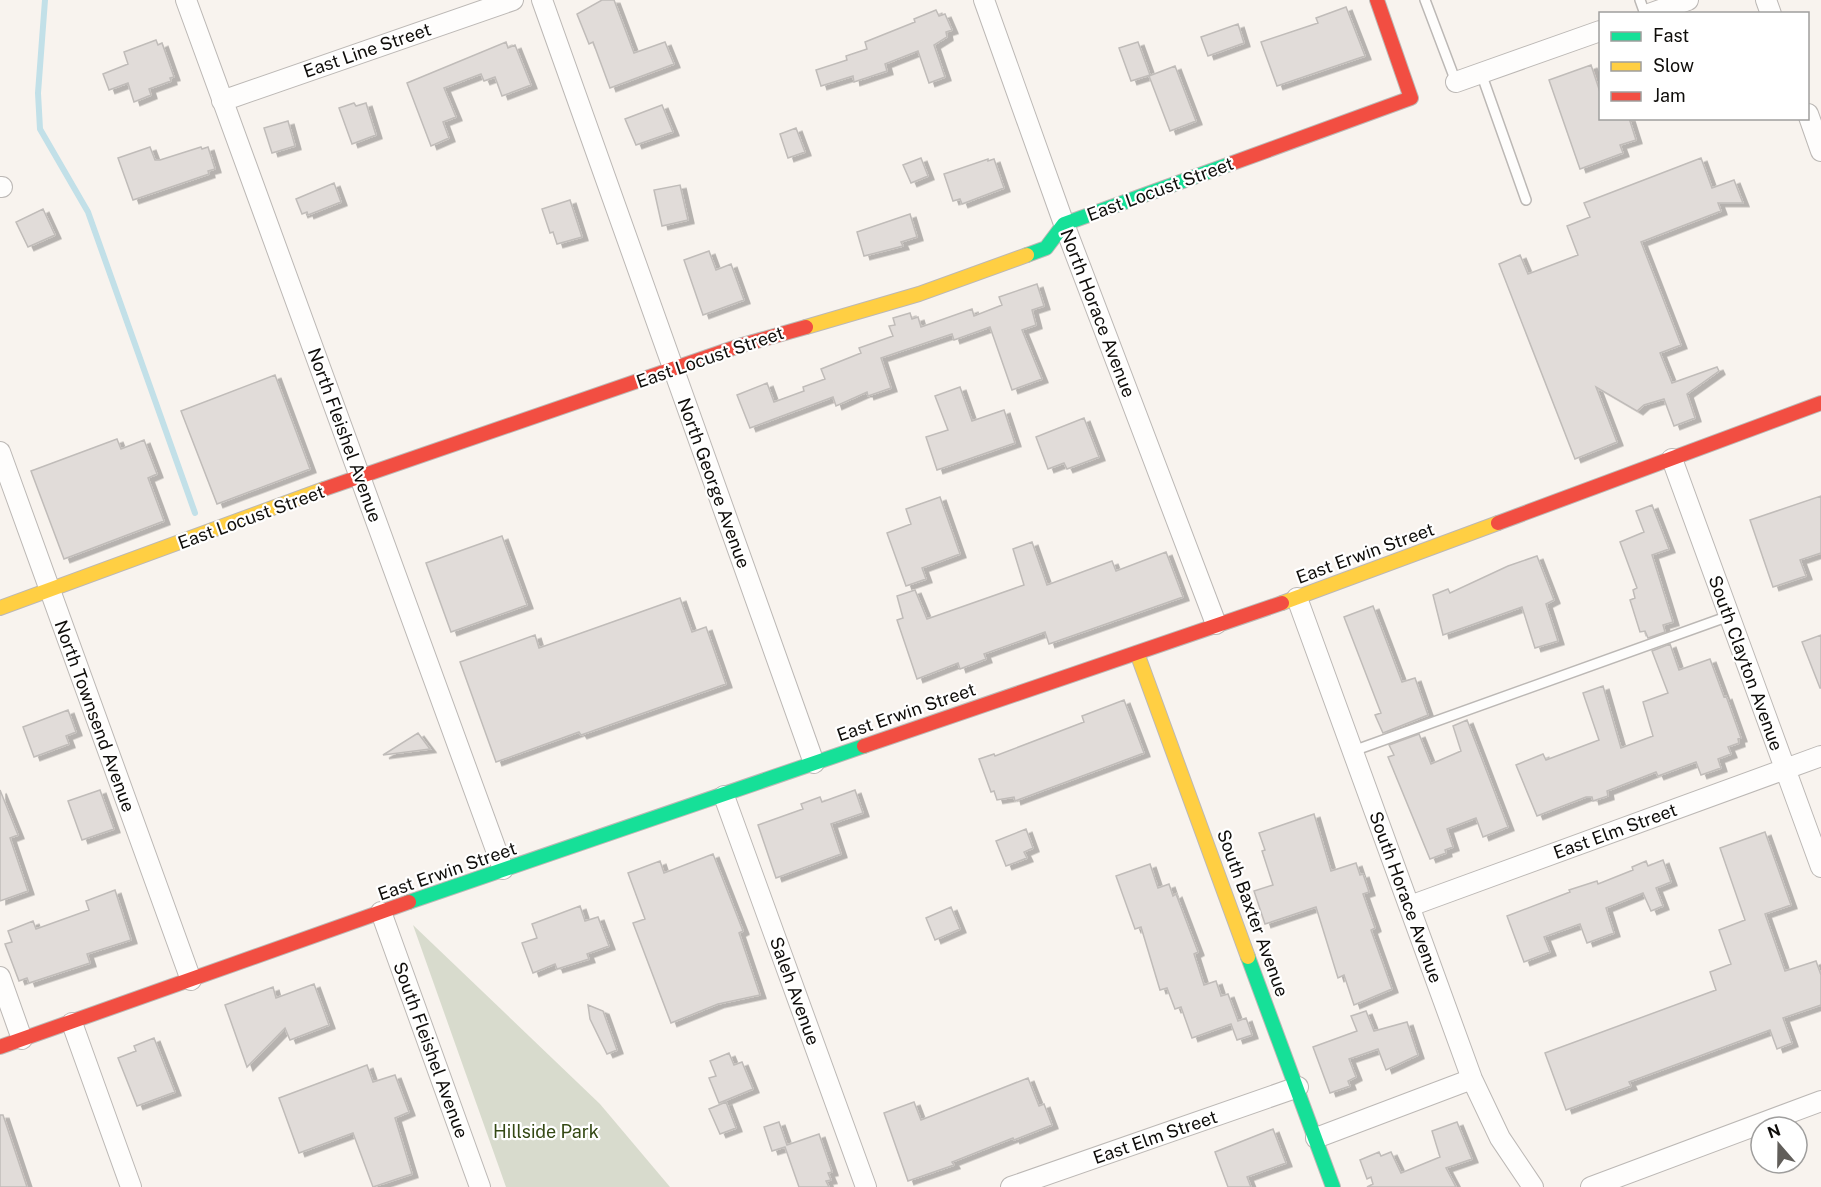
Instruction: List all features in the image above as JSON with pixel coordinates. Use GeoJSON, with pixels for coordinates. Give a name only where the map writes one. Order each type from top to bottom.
{"type":"FeatureCollection","features":[{"type":"Feature","properties":{"kind":"street","name":"North Fleishel Avenue"},"geometry":{"type":"LineString","coordinates":[[186,0],[503,870]]}},
{"type":"Feature","properties":{"kind":"street","name":"East Line Street"},"geometry":{"type":"LineString","coordinates":[[222,101],[513,0]]}},
{"type":"Feature","properties":{"kind":"street","name":"North George Avenue"},"geometry":{"type":"LineString","coordinates":[[542,0],[814,763]]}},
{"type":"Feature","properties":{"kind":"street","name":"North Horace Avenue"},"geometry":{"type":"LineString","coordinates":[[984,0],[1064,224],[1216,624]]}},
{"type":"Feature","properties":{"kind":"street","name":"East Locust Street"},"geometry":{"type":"LineString","coordinates":[[0,609],[360,476],[673,369],[825,319],[919,294],[1046,249],[1064,224],[1412,98],[1377,0]]}},
{"type":"Feature","properties":{"kind":"street"},"geometry":{"type":"LineString","coordinates":[[1655,12],[1688,0]]}},
{"type":"Feature","properties":{"kind":"street"},"geometry":{"type":"LineString","coordinates":[[1456,82],[1599,31]]}},
{"type":"Feature","properties":{"kind":"street"},"geometry":{"type":"LineString","coordinates":[[1809,117],[1821,151]]}},
{"type":"Feature","properties":{"kind":"street","name":"East Erwin Street"},"geometry":{"type":"LineString","coordinates":[[0,1047],[381,912],[1297,598],[1821,403]]}},
{"type":"Feature","properties":{"kind":"street","name":"North Townsend Avenue"},"geometry":{"type":"LineString","coordinates":[[0,452],[191,980]]}},
{"type":"Feature","properties":{"kind":"street","name":"South Clayton Avenue"},"geometry":{"type":"LineString","coordinates":[[1672,459],[1821,867]]}},
{"type":"Feature","properties":{"kind":"street","name":"South Horace Avenue"},"geometry":{"type":"LineString","coordinates":[[1297,598],[1472,1079],[1500,1138],[1533,1187]]}},
{"type":"Feature","properties":{"kind":"street","name":"South Baxter Avenue"},"geometry":{"type":"LineString","coordinates":[[1137,653],[1333,1187]]}},
{"type":"Feature","properties":{"kind":"street","name":"East Elm Street"},"geometry":{"type":"LineString","coordinates":[[1410,906],[1821,756]]}},
{"type":"Feature","properties":{"kind":"street","name":"Saleh Avenue"},"geometry":{"type":"LineString","coordinates":[[724,796],[866,1187]]}},
{"type":"Feature","properties":{"kind":"street","name":"South Fleishel Avenue"},"geometry":{"type":"LineString","coordinates":[[381,912],[480,1187]]}},
{"type":"Feature","properties":{"kind":"street"},"geometry":{"type":"LineString","coordinates":[[0,977],[22,1039]]}},
{"type":"Feature","properties":{"kind":"street"},"geometry":{"type":"LineString","coordinates":[[72,1023],[131,1187]]}},
{"type":"Feature","properties":{"kind":"street"},"geometry":{"type":"LineString","coordinates":[[1316,1138],[1472,1079]]}},
{"type":"Feature","properties":{"kind":"street","name":"East Elm Street"},"geometry":{"type":"LineString","coordinates":[[1011,1187],[1298,1087]]}},
{"type":"Feature","properties":{"kind":"street"},"geometry":{"type":"LineString","coordinates":[[1591,1187],[1821,1101]]}},
{"type":"Feature","properties":{"kind":"lane"},"geometry":{"type":"LineString","coordinates":[[1425,0],[1456,82]]}},
{"type":"Feature","properties":{"kind":"lane"},"geometry":{"type":"LineString","coordinates":[[1481,73],[1526,201]]}},
{"type":"Feature","properties":{"kind":"lane"},"geometry":{"type":"LineString","coordinates":[[1353,751],[1729,615]]}},
{"type":"Feature","properties":{"kind":"green space","name":"Hillside Park"},"geometry":{"type":"Polygon","coordinates":[[[413,925],[600,1104],[670,1187],[506,1187],[413,925]]]}},
{"type":"Feature","properties":{"kind":"building"},"geometry":{"type":"Polygon","coordinates":[[[602,0],[614,0],[634,53],[665,42],[674,64],[610,88],[593,42],[589,44],[577,14],[602,0]]]}},
{"type":"Feature","properties":{"kind":"building"},"geometry":{"type":"Polygon","coordinates":[[[1346,7],[1365,56],[1277,86],[1261,42],[1318,23],[1316,18],[1346,7]]]}},
{"type":"Feature","properties":{"kind":"building"},"geometry":{"type":"Polygon","coordinates":[[[936,10],[939,16],[945,14],[952,30],[946,32],[947,37],[934,45],[945,77],[929,83],[918,51],[885,64],[887,71],[854,82],[853,76],[821,86],[816,70],[847,60],[846,56],[867,49],[865,42],[915,22],[914,19],[936,10]]]}},
{"type":"Feature","properties":{"kind":"building"},"geometry":{"type":"Polygon","coordinates":[[[1238,24],[1244,43],[1208,56],[1201,37],[1238,24]]]}},
{"type":"Feature","properties":{"kind":"building"},"geometry":{"type":"Polygon","coordinates":[[[156,40],[158,45],[162,43],[174,77],[170,78],[171,81],[149,89],[151,95],[134,102],[128,83],[109,90],[103,74],[128,64],[124,52],[156,40]]]}},
{"type":"Feature","properties":{"kind":"building"},"geometry":{"type":"Polygon","coordinates":[[[506,42],[508,48],[515,45],[531,85],[502,96],[495,77],[484,81],[481,74],[444,88],[456,117],[443,122],[449,138],[431,146],[407,83],[506,42]]]}},
{"type":"Feature","properties":{"kind":"building"},"geometry":{"type":"Polygon","coordinates":[[[1138,42],[1150,75],[1131,81],[1119,48],[1138,42]]]}},
{"type":"Feature","properties":{"kind":"building"},"geometry":{"type":"Polygon","coordinates":[[[1591,65],[1599,89],[1599,120],[1630,120],[1636,140],[1620,145],[1623,153],[1580,169],[1549,80],[1591,65]]]}},
{"type":"Feature","properties":{"kind":"building"},"geometry":{"type":"Polygon","coordinates":[[[1175,66],[1196,121],[1170,131],[1149,76],[1175,66]]]}},
{"type":"Feature","properties":{"kind":"building"},"geometry":{"type":"Polygon","coordinates":[[[354,103],[356,106],[366,103],[376,135],[352,144],[339,108],[354,103]]]}},
{"type":"Feature","properties":{"kind":"building"},"geometry":{"type":"Polygon","coordinates":[[[662,105],[673,132],[636,145],[625,119],[662,105]]]}},
{"type":"Feature","properties":{"kind":"building"},"geometry":{"type":"Polygon","coordinates":[[[288,121],[295,146],[272,153],[264,128],[288,121]]]}},
{"type":"Feature","properties":{"kind":"building"},"geometry":{"type":"Polygon","coordinates":[[[796,128],[805,152],[788,158],[780,134],[796,128]]]}},
{"type":"Feature","properties":{"kind":"building"},"geometry":{"type":"Polygon","coordinates":[[[150,147],[155,160],[160,160],[201,147],[202,149],[208,147],[215,169],[208,171],[209,174],[133,200],[118,158],[150,147]]]}},
{"type":"Feature","properties":{"kind":"building"},"geometry":{"type":"Polygon","coordinates":[[[921,158],[928,176],[911,183],[903,165],[921,158]]]}},
{"type":"Feature","properties":{"kind":"building"},"geometry":{"type":"Polygon","coordinates":[[[1701,158],[1712,188],[1734,180],[1743,203],[1718,203],[1721,211],[1641,242],[1681,345],[1660,353],[1672,383],[1717,367],[1719,371],[1687,394],[1695,418],[1674,426],[1664,399],[1644,405],[1637,411],[1596,387],[1617,442],[1575,459],[1499,264],[1520,255],[1528,274],[1578,255],[1567,226],[1590,217],[1584,203],[1701,158]]]}},
{"type":"Feature","properties":{"kind":"building"},"geometry":{"type":"Polygon","coordinates":[[[988,159],[988,161],[994,159],[1004,188],[962,204],[960,199],[953,201],[944,174],[988,159]]]}},
{"type":"Feature","properties":{"kind":"building"},"geometry":{"type":"Polygon","coordinates":[[[334,183],[341,202],[308,215],[307,212],[302,214],[296,199],[334,183]]]}},
{"type":"Feature","properties":{"kind":"building"},"geometry":{"type":"Polygon","coordinates":[[[680,185],[688,220],[662,226],[654,190],[680,185]]]}},
{"type":"Feature","properties":{"kind":"building"},"geometry":{"type":"Polygon","coordinates":[[[570,200],[582,237],[557,244],[553,232],[550,233],[542,209],[570,200]]]}},
{"type":"Feature","properties":{"kind":"building"},"geometry":{"type":"Polygon","coordinates":[[[43,209],[55,235],[28,247],[16,222],[43,209]]]}},
{"type":"Feature","properties":{"kind":"building"},"geometry":{"type":"Polygon","coordinates":[[[910,214],[917,237],[901,242],[903,246],[864,256],[857,232],[910,214]]]}},
{"type":"Feature","properties":{"kind":"building"},"geometry":{"type":"Polygon","coordinates":[[[709,251],[716,270],[731,264],[744,300],[703,315],[684,260],[709,251]]]}},
{"type":"Feature","properties":{"kind":"building"},"geometry":{"type":"Polygon","coordinates":[[[1037,284],[1044,306],[1032,310],[1036,325],[1022,330],[1042,379],[1012,390],[990,327],[954,340],[952,334],[881,358],[891,388],[868,396],[867,392],[836,406],[833,397],[750,428],[737,395],[767,383],[774,402],[804,391],[803,387],[825,379],[821,369],[861,353],[859,348],[893,336],[889,326],[895,325],[893,318],[910,313],[912,319],[918,317],[921,327],[972,309],[974,316],[1002,305],[999,297],[1037,284]]]}},
{"type":"Feature","properties":{"kind":"building"},"geometry":{"type":"Polygon","coordinates":[[[275,375],[310,469],[217,504],[181,411],[275,375]]]}},
{"type":"Feature","properties":{"kind":"building"},"geometry":{"type":"Polygon","coordinates":[[[960,387],[972,421],[1004,410],[1015,443],[937,470],[926,437],[948,430],[935,396],[960,387]]]}},
{"type":"Feature","properties":{"kind":"building"},"geometry":{"type":"Polygon","coordinates":[[[1084,418],[1099,457],[1067,469],[1064,463],[1048,469],[1036,437],[1084,418]]]}},
{"type":"Feature","properties":{"kind":"building"},"geometry":{"type":"Polygon","coordinates":[[[117,439],[121,449],[144,440],[157,474],[148,478],[164,521],[64,559],[31,471],[117,439]]]}},
{"type":"Feature","properties":{"kind":"building"},"geometry":{"type":"Polygon","coordinates":[[[1821,496],[1821,553],[1800,560],[1806,576],[1773,587],[1750,520],[1821,496]]]}},
{"type":"Feature","properties":{"kind":"building"},"geometry":{"type":"Polygon","coordinates":[[[940,497],[960,554],[922,568],[926,579],[906,586],[887,533],[911,524],[906,509],[940,497]]]}},
{"type":"Feature","properties":{"kind":"building"},"geometry":{"type":"Polygon","coordinates":[[[1652,505],[1669,549],[1652,555],[1673,622],[1663,625],[1665,632],[1648,638],[1645,631],[1640,632],[1630,600],[1635,598],[1633,590],[1637,588],[1620,542],[1644,532],[1636,511],[1652,505]]]}},
{"type":"Feature","properties":{"kind":"building"},"geometry":{"type":"Polygon","coordinates":[[[502,536],[527,605],[451,632],[426,563],[502,536]]]}},
{"type":"Feature","properties":{"kind":"building"},"geometry":{"type":"Polygon","coordinates":[[[1032,542],[1047,585],[1112,561],[1116,571],[1166,552],[1183,597],[1049,644],[1045,632],[984,654],[986,659],[960,669],[958,663],[917,679],[897,620],[903,618],[897,596],[915,590],[927,619],[1024,585],[1013,549],[1032,542]]]}},
{"type":"Feature","properties":{"kind":"building"},"geometry":{"type":"Polygon","coordinates":[[[1537,556],[1554,600],[1546,604],[1558,641],[1535,648],[1522,607],[1443,635],[1433,595],[1448,589],[1450,593],[1508,566],[1537,556]]]}},
{"type":"Feature","properties":{"kind":"building"},"geometry":{"type":"Polygon","coordinates":[[[680,598],[692,632],[706,627],[726,684],[496,762],[460,662],[535,635],[539,648],[680,598]]]}},
{"type":"Feature","properties":{"kind":"building"},"geometry":{"type":"Polygon","coordinates":[[[1373,606],[1402,682],[1415,678],[1428,715],[1383,733],[1375,715],[1381,713],[1344,617],[1373,606]]]}},
{"type":"Feature","properties":{"kind":"building"},"geometry":{"type":"Polygon","coordinates":[[[1821,635],[1821,688],[1820,688],[1802,642],[1821,635]]]}},
{"type":"Feature","properties":{"kind":"building"},"geometry":{"type":"Polygon","coordinates":[[[1670,644],[1679,670],[1710,659],[1724,697],[1726,696],[1741,738],[1738,739],[1739,743],[1728,747],[1731,754],[1718,759],[1721,768],[1701,775],[1696,762],[1658,776],[1656,772],[1607,791],[1608,796],[1593,801],[1592,797],[1586,797],[1537,816],[1516,765],[1543,754],[1546,760],[1599,740],[1583,693],[1603,686],[1621,748],[1653,736],[1643,702],[1668,693],[1652,651],[1670,644]]]}},
{"type":"Feature","properties":{"kind":"building"},"geometry":{"type":"Polygon","coordinates":[[[1124,700],[1144,753],[1015,801],[1014,797],[997,800],[994,791],[991,792],[979,759],[994,754],[995,756],[1084,722],[1082,716],[1124,700]]]}},
{"type":"Feature","properties":{"kind":"building"},"geometry":{"type":"Polygon","coordinates":[[[68,710],[76,732],[66,736],[69,744],[34,757],[23,727],[68,710]]]}},
{"type":"Feature","properties":{"kind":"building"},"geometry":{"type":"Polygon","coordinates":[[[1467,720],[1508,827],[1483,837],[1476,818],[1447,829],[1453,847],[1445,850],[1446,853],[1430,859],[1388,757],[1394,755],[1389,745],[1419,734],[1431,764],[1461,751],[1453,726],[1467,720]]]}},
{"type":"Feature","properties":{"kind":"building"},"geometry":{"type":"Polygon","coordinates":[[[418,733],[430,749],[383,755],[418,733]]]}},
{"type":"Feature","properties":{"kind":"building"},"geometry":{"type":"Polygon","coordinates":[[[0,790],[18,835],[10,838],[28,891],[0,901],[0,790]]]}},
{"type":"Feature","properties":{"kind":"building"},"geometry":{"type":"Polygon","coordinates":[[[100,790],[114,829],[82,840],[68,801],[100,790]]]}},
{"type":"Feature","properties":{"kind":"building"},"geometry":{"type":"Polygon","coordinates":[[[855,790],[863,813],[831,824],[841,854],[776,878],[758,825],[803,809],[801,804],[820,797],[822,802],[855,790]]]}},
{"type":"Feature","properties":{"kind":"building"},"geometry":{"type":"Polygon","coordinates":[[[1314,814],[1331,871],[1356,863],[1360,875],[1363,874],[1369,892],[1363,894],[1375,928],[1371,930],[1392,989],[1354,1005],[1344,975],[1338,978],[1316,907],[1265,924],[1254,891],[1273,885],[1259,833],[1314,814]]]}},
{"type":"Feature","properties":{"kind":"building"},"geometry":{"type":"Polygon","coordinates":[[[1026,829],[1033,848],[1024,852],[1027,858],[1006,866],[996,841],[1026,829]]]}},
{"type":"Feature","properties":{"kind":"building"},"geometry":{"type":"Polygon","coordinates":[[[1765,832],[1791,905],[1765,914],[1785,971],[1816,961],[1821,975],[1821,1005],[1783,1018],[1792,1043],[1777,1049],[1770,1030],[1629,1082],[1631,1086],[1566,1110],[1545,1053],[1716,990],[1710,972],[1731,964],[1719,930],[1745,920],[1720,848],[1765,832]]]}},
{"type":"Feature","properties":{"kind":"building"},"geometry":{"type":"Polygon","coordinates":[[[713,854],[743,931],[739,933],[760,995],[718,1004],[671,1023],[633,923],[645,919],[628,873],[660,861],[664,873],[713,854]]]}},
{"type":"Feature","properties":{"kind":"building"},"geometry":{"type":"Polygon","coordinates":[[[1663,860],[1671,882],[1656,888],[1663,906],[1651,911],[1643,893],[1606,908],[1614,933],[1587,943],[1580,924],[1544,937],[1550,952],[1524,962],[1507,916],[1570,892],[1569,890],[1597,881],[1598,884],[1633,870],[1632,867],[1646,861],[1648,866],[1663,860]]]}},
{"type":"Feature","properties":{"kind":"building"},"geometry":{"type":"Polygon","coordinates":[[[1150,864],[1158,888],[1169,884],[1173,896],[1176,894],[1198,952],[1194,954],[1204,985],[1216,981],[1221,996],[1228,994],[1238,1021],[1246,1018],[1252,1035],[1237,1040],[1231,1024],[1192,1038],[1181,1007],[1175,1009],[1167,988],[1160,990],[1141,927],[1135,929],[1116,876],[1150,864]]]}},
{"type":"Feature","properties":{"kind":"building"},"geometry":{"type":"Polygon","coordinates":[[[115,890],[131,940],[87,954],[90,963],[29,983],[27,978],[19,981],[5,944],[12,942],[8,931],[33,921],[36,929],[89,910],[86,901],[115,890]]]}},
{"type":"Feature","properties":{"kind":"building"},"geometry":{"type":"Polygon","coordinates":[[[580,906],[585,921],[598,917],[609,946],[587,954],[589,959],[557,969],[555,964],[533,973],[522,943],[537,938],[532,924],[580,906]]]}},
{"type":"Feature","properties":{"kind":"building"},"geometry":{"type":"Polygon","coordinates":[[[951,907],[960,929],[935,940],[926,918],[951,907]]]}},
{"type":"Feature","properties":{"kind":"building"},"geometry":{"type":"Polygon","coordinates":[[[314,984],[329,1025],[290,1040],[285,1028],[247,1067],[225,1005],[273,987],[276,998],[314,984]]]}},
{"type":"Feature","properties":{"kind":"building"},"geometry":{"type":"Polygon","coordinates":[[[588,1005],[603,1011],[617,1050],[607,1054],[590,1019],[588,1005]]]}},
{"type":"Feature","properties":{"kind":"building"},"geometry":{"type":"Polygon","coordinates":[[[1366,1011],[1374,1031],[1407,1022],[1418,1055],[1386,1070],[1378,1049],[1349,1059],[1356,1077],[1348,1081],[1350,1086],[1330,1093],[1313,1047],[1357,1031],[1351,1016],[1366,1011]]]}},
{"type":"Feature","properties":{"kind":"building"},"geometry":{"type":"Polygon","coordinates":[[[154,1038],[175,1092],[137,1106],[118,1058],[136,1051],[134,1046],[154,1038]]]}},
{"type":"Feature","properties":{"kind":"building"},"geometry":{"type":"Polygon","coordinates":[[[729,1053],[734,1065],[742,1062],[753,1089],[719,1103],[709,1078],[716,1076],[710,1061],[729,1053]]]}},
{"type":"Feature","properties":{"kind":"building"},"geometry":{"type":"Polygon","coordinates":[[[367,1065],[373,1082],[395,1075],[409,1112],[395,1118],[412,1174],[373,1187],[353,1133],[299,1153],[279,1098],[367,1065]]]}},
{"type":"Feature","properties":{"kind":"building"},"geometry":{"type":"Polygon","coordinates":[[[1028,1078],[1039,1106],[1044,1104],[1052,1125],[1014,1140],[1013,1138],[952,1162],[954,1165],[908,1181],[884,1113],[914,1102],[921,1120],[1028,1078]]]}},
{"type":"Feature","properties":{"kind":"building"},"geometry":{"type":"Polygon","coordinates":[[[726,1102],[736,1128],[720,1134],[709,1109],[726,1102]]]}},
{"type":"Feature","properties":{"kind":"building"},"geometry":{"type":"Polygon","coordinates":[[[0,1115],[3,1115],[27,1187],[0,1187],[0,1115]]]}},
{"type":"Feature","properties":{"kind":"building"},"geometry":{"type":"Polygon","coordinates":[[[779,1122],[787,1145],[819,1134],[832,1172],[828,1173],[831,1180],[826,1181],[829,1187],[799,1187],[785,1147],[772,1151],[764,1127],[779,1122]]]}},
{"type":"Feature","properties":{"kind":"building"},"geometry":{"type":"Polygon","coordinates":[[[1457,1122],[1472,1159],[1446,1168],[1456,1187],[1367,1187],[1373,1184],[1371,1177],[1367,1179],[1360,1160],[1379,1152],[1381,1156],[1391,1152],[1401,1173],[1440,1157],[1432,1131],[1457,1122]]]}},
{"type":"Feature","properties":{"kind":"building"},"geometry":{"type":"Polygon","coordinates":[[[1273,1129],[1286,1163],[1247,1177],[1251,1187],[1228,1187],[1215,1152],[1273,1129]]]}},
{"type":"Feature","properties":{"kind":"waterway"},"geometry":{"type":"LineString","coordinates":[[45,0],[38,93],[40,129],[88,212],[195,513]]}},
{"type":"Feature","properties":{"kind":"traffic: fast"},"geometry":{"type":"LineString","coordinates":[[1027,255],[1046,248],[1064,224],[1230,164]]}},
{"type":"Feature","properties":{"kind":"traffic: fast"},"geometry":{"type":"LineString","coordinates":[[409,902],[864,746]]}},
{"type":"Feature","properties":{"kind":"traffic: fast"},"geometry":{"type":"LineString","coordinates":[[1248,957],[1333,1187]]}},
{"type":"Feature","properties":{"kind":"traffic: slow"},"geometry":{"type":"LineString","coordinates":[[806,327],[919,294],[1027,255]]}},
{"type":"Feature","properties":{"kind":"traffic: slow"},"geometry":{"type":"LineString","coordinates":[[0,608],[324,489]]}},
{"type":"Feature","properties":{"kind":"traffic: slow"},"geometry":{"type":"LineString","coordinates":[[1282,603],[1498,523]]}},
{"type":"Feature","properties":{"kind":"traffic: slow"},"geometry":{"type":"LineString","coordinates":[[1137,653],[1248,957]]}},
{"type":"Feature","properties":{"kind":"traffic: jam"},"geometry":{"type":"LineString","coordinates":[[1230,164],[1411,98],[1377,0]]}},
{"type":"Feature","properties":{"kind":"traffic: jam"},"geometry":{"type":"LineString","coordinates":[[324,489],[739,346],[806,327]]}},
{"type":"Feature","properties":{"kind":"traffic: jam"},"geometry":{"type":"LineString","coordinates":[[1498,523],[1821,403]]}},
{"type":"Feature","properties":{"kind":"traffic: jam"},"geometry":{"type":"LineString","coordinates":[[864,746],[1282,603]]}},
{"type":"Feature","properties":{"kind":"traffic: jam"},"geometry":{"type":"LineString","coordinates":[[0,1047],[409,902]]}}]}
